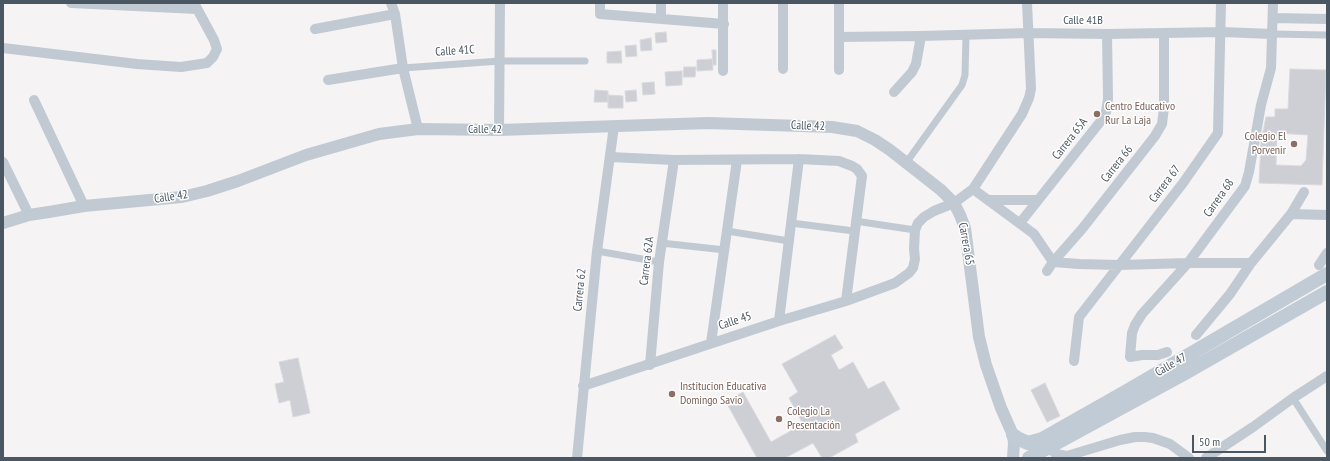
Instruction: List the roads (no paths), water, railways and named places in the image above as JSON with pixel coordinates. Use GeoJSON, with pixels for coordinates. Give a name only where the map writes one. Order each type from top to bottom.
{"type":"FeatureCollection","features":[{"type":"Feature","properties":{"kind":"main road","name":"Calle 47"},"geometry":{"type":"LineString","coordinates":[[1013,435],[1028,443],[1042,439],[1125,392],[1323,269]]}},
{"type":"Feature","properties":{"kind":"main road","name":"Calle 47"},"geometry":{"type":"LineString","coordinates":[[1029,458],[1185,374],[1327,292]]}},
{"type":"Feature","properties":{"kind":"street"},"geometry":{"type":"LineString","coordinates":[[3,48],[137,64],[180,67],[207,63],[214,57],[217,49],[214,40],[195,6],[71,3]]}},
{"type":"Feature","properties":{"kind":"street"},"geometry":{"type":"LineString","coordinates":[[391,3],[395,14],[404,68],[418,129]]}},
{"type":"Feature","properties":{"kind":"street"},"geometry":{"type":"LineString","coordinates":[[499,130],[500,3]]}},
{"type":"Feature","properties":{"kind":"street"},"geometry":{"type":"LineString","coordinates":[[600,3],[600,14],[724,24]]}},
{"type":"Feature","properties":{"kind":"street"},"geometry":{"type":"LineString","coordinates":[[661,3],[662,18]]}},
{"type":"Feature","properties":{"kind":"street"},"geometry":{"type":"LineString","coordinates":[[723,3],[723,71]]}},
{"type":"Feature","properties":{"kind":"street"},"geometry":{"type":"LineString","coordinates":[[783,3],[783,68]]}},
{"type":"Feature","properties":{"kind":"street"},"geometry":{"type":"LineString","coordinates":[[839,3],[839,70]]}},
{"type":"Feature","properties":{"kind":"street"},"geometry":{"type":"LineString","coordinates":[[791,223],[916,230],[918,223],[924,217],[934,211],[954,203],[973,189],[1013,130],[1029,98],[1031,78],[1028,52],[1028,3]]}},
{"type":"Feature","properties":{"kind":"street","name":"Carrera 67"},"geometry":{"type":"LineString","coordinates":[[1074,361],[1079,317],[1183,183],[1218,133],[1222,32],[1221,3]]}},
{"type":"Feature","properties":{"kind":"street","name":"Carrera 68"},"geometry":{"type":"LineString","coordinates":[[1167,352],[1158,355],[1130,357],[1132,332],[1142,314],[1188,263],[1245,186],[1249,172],[1261,105],[1271,68],[1273,3]]}},
{"type":"Feature","properties":{"kind":"street"},"geometry":{"type":"LineString","coordinates":[[315,29],[395,14]]}},
{"type":"Feature","properties":{"kind":"street"},"geometry":{"type":"LineString","coordinates":[[1273,18],[1327,19]]}},
{"type":"Feature","properties":{"kind":"street","name":"Calle 41B"},"geometry":{"type":"LineString","coordinates":[[839,37],[1164,32],[1327,35]]}},
{"type":"Feature","properties":{"kind":"street","name":"Carrera 66"},"geometry":{"type":"LineString","coordinates":[[1047,271],[1087,223],[1155,136],[1162,124],[1164,108],[1164,32]]}},
{"type":"Feature","properties":{"kind":"street","name":"Carrera 65A"},"geometry":{"type":"LineString","coordinates":[[1020,223],[1100,122],[1106,112],[1108,99],[1107,34]]}},
{"type":"Feature","properties":{"kind":"street"},"geometry":{"type":"LineString","coordinates":[[906,163],[962,85],[965,76],[966,35]]}},
{"type":"Feature","properties":{"kind":"street"},"geometry":{"type":"LineString","coordinates":[[894,92],[912,72],[916,64],[920,36]]}},
{"type":"Feature","properties":{"kind":"street","name":"Calle 41C"},"geometry":{"type":"LineString","coordinates":[[328,80],[404,68],[500,61],[585,61]]}},
{"type":"Feature","properties":{"kind":"street"},"geometry":{"type":"LineString","coordinates":[[34,100],[84,206]]}},
{"type":"Feature","properties":{"kind":"street","name":"Calle 42"},"geometry":{"type":"LineString","coordinates":[[3,223],[29,215],[84,206],[182,197],[238,181],[306,155],[379,134],[418,129],[499,130],[708,123],[832,127],[857,131],[875,140],[890,150],[954,203]]}},
{"type":"Feature","properties":{"kind":"street","name":"Carrera 62"},"geometry":{"type":"LineString","coordinates":[[577,458],[597,252],[614,126]]}},
{"type":"Feature","properties":{"kind":"street"},"geometry":{"type":"LineString","coordinates":[[610,157],[674,160],[799,159],[839,162],[857,169],[862,176],[846,301]]}},
{"type":"Feature","properties":{"kind":"street"},"geometry":{"type":"LineString","coordinates":[[780,320],[799,159]]}},
{"type":"Feature","properties":{"kind":"street","name":"Carrera 62A"},"geometry":{"type":"LineString","coordinates":[[650,365],[659,262],[674,160]]}},
{"type":"Feature","properties":{"kind":"street"},"geometry":{"type":"LineString","coordinates":[[711,343],[737,160]]}},
{"type":"Feature","properties":{"kind":"street"},"geometry":{"type":"LineString","coordinates":[[3,162],[29,215]]}},
{"type":"Feature","properties":{"kind":"street"},"geometry":{"type":"LineString","coordinates":[[973,189],[1034,234],[1053,262],[1119,265],[1251,263]]}},
{"type":"Feature","properties":{"kind":"street"},"geometry":{"type":"LineString","coordinates":[[1196,336],[1230,294],[1251,263],[1291,214],[1304,192]]}},
{"type":"Feature","properties":{"kind":"street"},"geometry":{"type":"LineString","coordinates":[[988,200],[1038,200]]}},
{"type":"Feature","properties":{"kind":"street","name":"Carrera 65"},"geometry":{"type":"LineString","coordinates":[[954,203],[964,228],[979,337],[986,365],[1001,408],[1013,435],[1013,458]]}},
{"type":"Feature","properties":{"kind":"street"},"geometry":{"type":"LineString","coordinates":[[1291,214],[1327,215]]}},
{"type":"Feature","properties":{"kind":"street","name":"Calle 45"},"geometry":{"type":"LineString","coordinates":[[583,386],[650,365],[780,320],[846,301],[895,283],[909,273],[913,268],[915,260],[914,249],[916,230]]}},
{"type":"Feature","properties":{"kind":"street"},"geometry":{"type":"LineString","coordinates":[[727,231],[789,241]]}},
{"type":"Feature","properties":{"kind":"street"},"geometry":{"type":"LineString","coordinates":[[662,243],[725,250]]}},
{"type":"Feature","properties":{"kind":"street"},"geometry":{"type":"LineString","coordinates":[[597,252],[659,262]]}},
{"type":"Feature","properties":{"kind":"street"},"geometry":{"type":"LineString","coordinates":[[1323,269],[1327,253]]}},
{"type":"Feature","properties":{"kind":"street"},"geometry":{"type":"LineString","coordinates":[[1206,458],[1253,427],[1292,398],[1327,376]]}},
{"type":"Feature","properties":{"kind":"street"},"geometry":{"type":"LineString","coordinates":[[1292,398],[1327,451]]}},
{"type":"Feature","properties":{"kind":"street"},"geometry":{"type":"LineString","coordinates":[[1049,448],[1056,454],[1067,456],[1120,440],[1145,437],[1170,444],[1189,458]]}},
{"type":"Feature","properties":{"kind":"place","name":"Centro Educativo Rur La Laja"},"geometry":{"type":"Point","coordinates":[1097,114]}},
{"type":"Feature","properties":{"kind":"place","name":"Colegio El Porvenir"},"geometry":{"type":"Point","coordinates":[1294,144]}},
{"type":"Feature","properties":{"kind":"place","name":"Institucion Educativa Domingo Savio"},"geometry":{"type":"Point","coordinates":[672,394]}},
{"type":"Feature","properties":{"kind":"place","name":"Colegio La Presentación"},"geometry":{"type":"Point","coordinates":[779,419]}}]}
